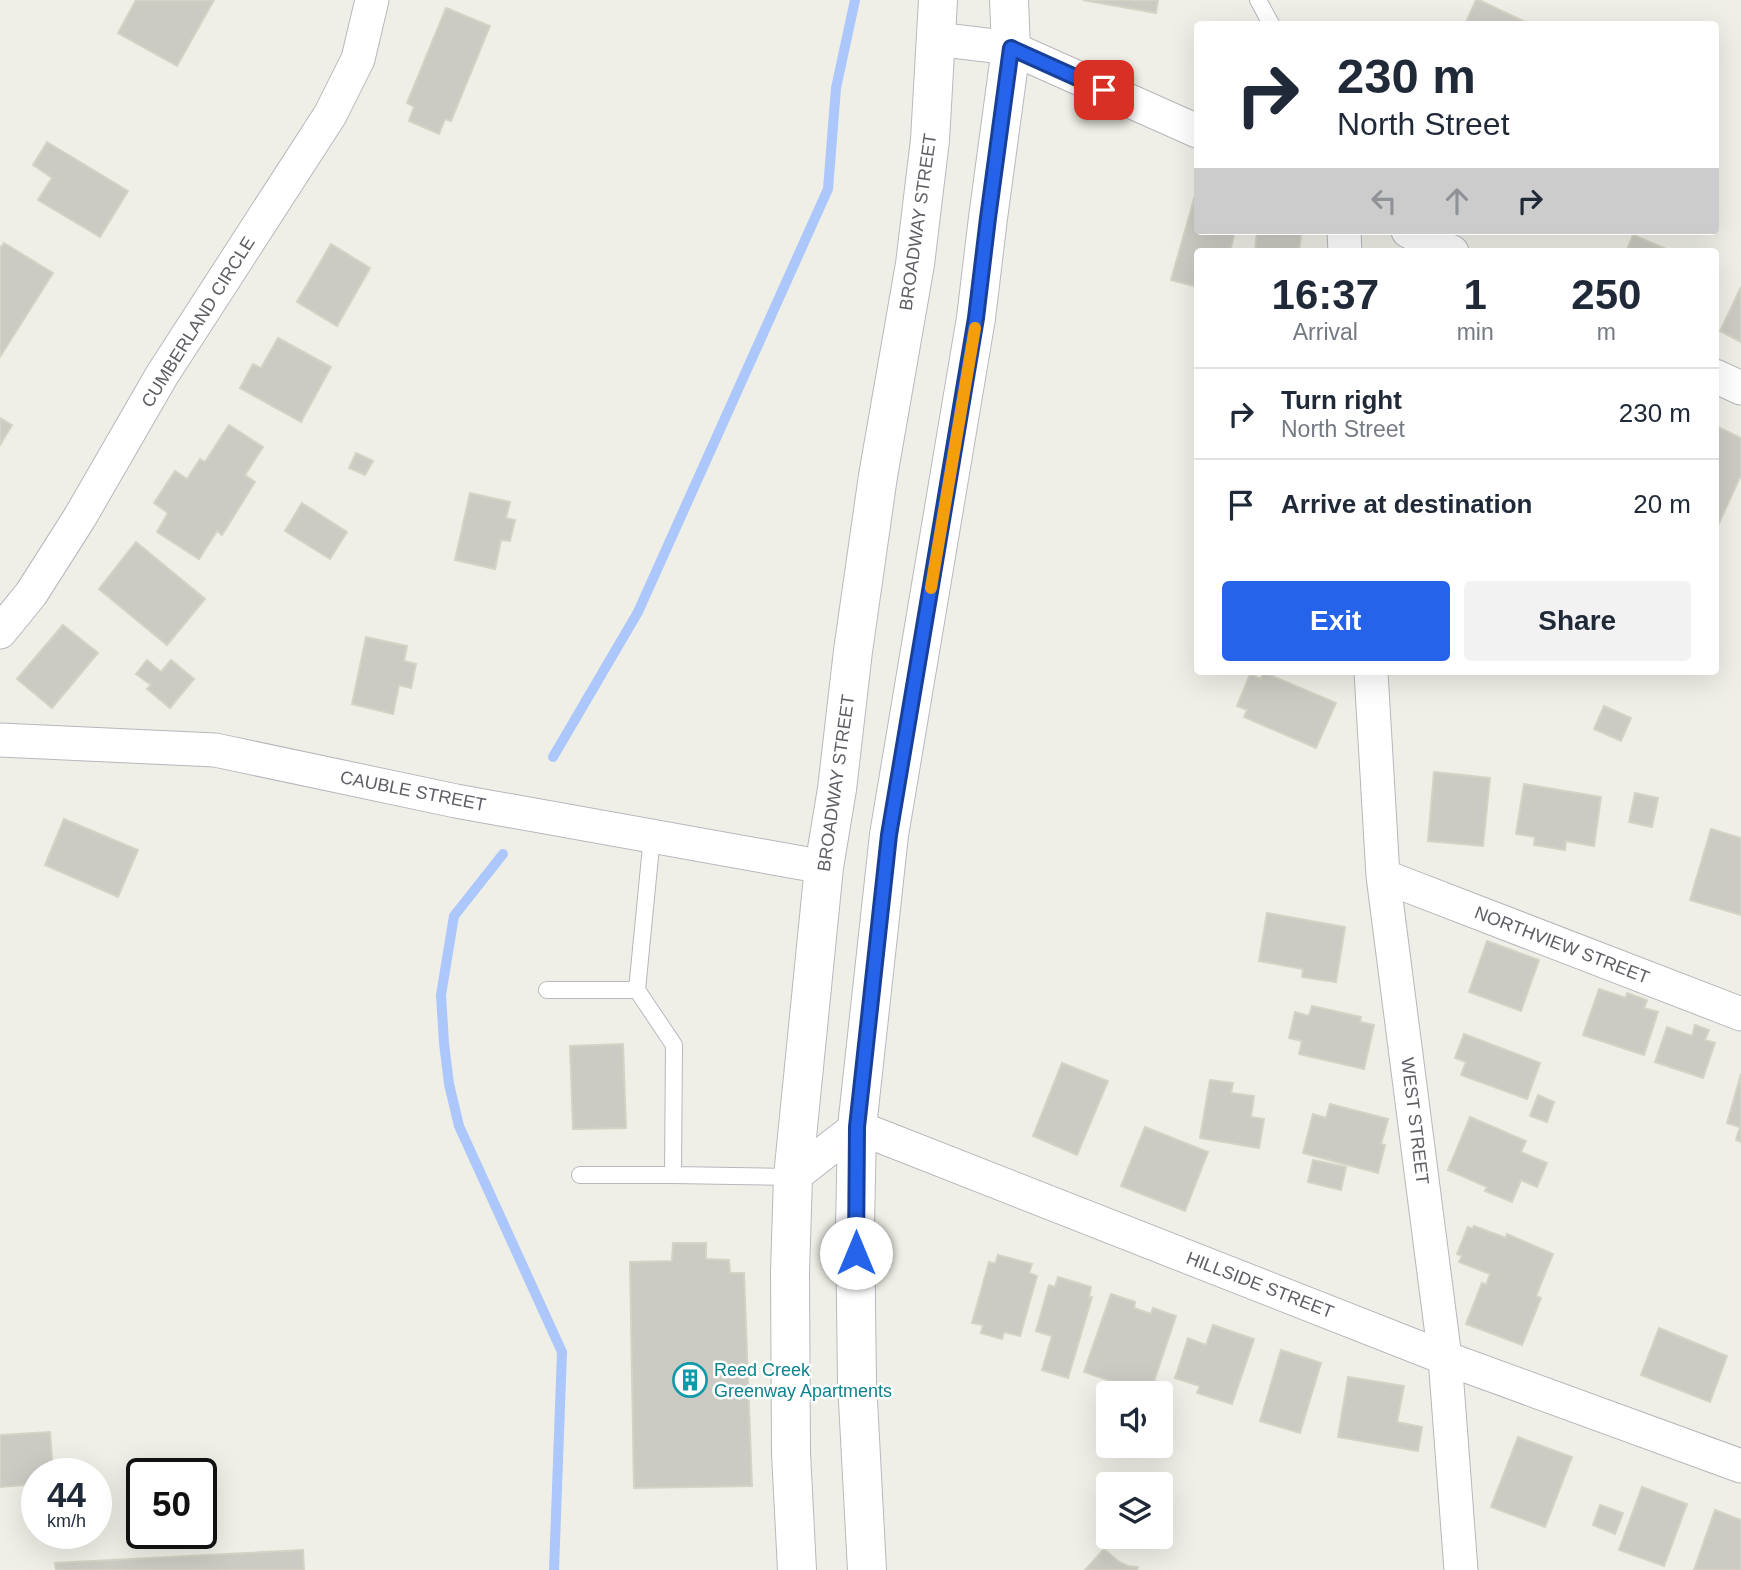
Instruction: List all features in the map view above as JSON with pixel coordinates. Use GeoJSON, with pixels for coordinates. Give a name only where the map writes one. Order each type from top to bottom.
{"type":"FeatureCollection","features":[{"type":"Feature","properties":{"kind":"main road","name":"BROADWAY STREET"},"geometry":{"type":"LineString","coordinates":[[797,1570],[791,1439],[790,1272],[793,1177],[824,867],[837,789],[878,476],[915,264],[930,140],[938,0]]}},
{"type":"Feature","properties":{"kind":"main road"},"geometry":{"type":"LineString","coordinates":[[867,1570],[857,1381],[857,1127],[889,835],[976,318],[1011,48],[1009,0]]}},
{"type":"Feature","properties":{"kind":"street","name":"CUMBERLAND CIRCLE"},"geometry":{"type":"LineString","coordinates":[[0,632],[31,594],[80,517],[162,375],[330,115],[358,59],[372,0]]}},
{"type":"Feature","properties":{"kind":"street"},"geometry":{"type":"LineString","coordinates":[[936,39],[1011,48],[1194,130]]}},
{"type":"Feature","properties":{"kind":"street"},"geometry":{"type":"LineString","coordinates":[[1416,235],[1444,248]]}},
{"type":"Feature","properties":{"kind":"street"},"geometry":{"type":"LineString","coordinates":[[1719,378],[1741,388]]}},
{"type":"Feature","properties":{"kind":"street","name":"WEST STREET"},"geometry":{"type":"LineString","coordinates":[[1371,675],[1384,876],[1445,1358],[1461,1570]]}},
{"type":"Feature","properties":{"kind":"street","name":"CAUBLE STREET"},"geometry":{"type":"LineString","coordinates":[[0,740],[215,750],[456,801],[824,867]]}},
{"type":"Feature","properties":{"kind":"street","name":"NORTHVIEW STREET"},"geometry":{"type":"LineString","coordinates":[[1384,876],[1741,1014]]}},
{"type":"Feature","properties":{"kind":"street"},"geometry":{"type":"LineString","coordinates":[[793,1177],[857,1127]]}},
{"type":"Feature","properties":{"kind":"street","name":"HILLSIDE STREET"},"geometry":{"type":"LineString","coordinates":[[857,1127],[1445,1358],[1741,1466]]}},
{"type":"Feature","properties":{"kind":"lane"},"geometry":{"type":"LineString","coordinates":[[1258,0],[1269,21]]}},
{"type":"Feature","properties":{"kind":"lane"},"geometry":{"type":"LineString","coordinates":[[652,836],[637,990],[674,1045],[673,1175]]}},
{"type":"Feature","properties":{"kind":"lane"},"geometry":{"type":"LineString","coordinates":[[547,990],[637,990]]}},
{"type":"Feature","properties":{"kind":"lane"},"geometry":{"type":"LineString","coordinates":[[580,1175],[793,1177]]}},
{"type":"Feature","properties":{"kind":"building"},"geometry":{"type":"Polygon","coordinates":[[[136,0],[214,0],[177,66],[118,33],[136,0]]]}},
{"type":"Feature","properties":{"kind":"building"},"geometry":{"type":"Polygon","coordinates":[[[1083,0],[1158,0],[1156,13],[1083,0]]]}},
{"type":"Feature","properties":{"kind":"building"},"geometry":{"type":"Polygon","coordinates":[[[1476,0],[1479,0],[1523,21],[1466,21],[1476,0]]]}},
{"type":"Feature","properties":{"kind":"building"},"geometry":{"type":"Polygon","coordinates":[[[446,8],[490,26],[451,121],[445,119],[439,134],[409,121],[414,107],[407,103],[446,8]]]}},
{"type":"Feature","properties":{"kind":"building"},"geometry":{"type":"Polygon","coordinates":[[[47,142],[128,191],[100,237],[38,200],[52,178],[33,165],[47,142]]]}},
{"type":"Feature","properties":{"kind":"building"},"geometry":{"type":"Polygon","coordinates":[[[1194,199],[1194,235],[1234,235],[1231,248],[1194,248],[1194,286],[1171,280],[1194,199]]]}},
{"type":"Feature","properties":{"kind":"building"},"geometry":{"type":"Polygon","coordinates":[[[1257,235],[1301,235],[1299,248],[1255,248],[1257,235]]]}},
{"type":"Feature","properties":{"kind":"building"},"geometry":{"type":"Polygon","coordinates":[[[1633,235],[1664,248],[1628,248],[1633,235]]]}},
{"type":"Feature","properties":{"kind":"building"},"geometry":{"type":"Polygon","coordinates":[[[4,243],[53,273],[0,357],[0,248],[4,243]]]}},
{"type":"Feature","properties":{"kind":"building"},"geometry":{"type":"Polygon","coordinates":[[[331,244],[370,268],[337,326],[297,302],[331,244]]]}},
{"type":"Feature","properties":{"kind":"building"},"geometry":{"type":"Polygon","coordinates":[[[1741,287],[1741,342],[1720,331],[1741,287]]]}},
{"type":"Feature","properties":{"kind":"building"},"geometry":{"type":"Polygon","coordinates":[[[278,338],[331,367],[301,422],[240,388],[253,364],[261,368],[278,338]]]}},
{"type":"Feature","properties":{"kind":"building"},"geometry":{"type":"Polygon","coordinates":[[[0,418],[12,425],[0,445],[0,418]]]}},
{"type":"Feature","properties":{"kind":"building"},"geometry":{"type":"Polygon","coordinates":[[[229,425],[263,447],[245,475],[255,482],[222,535],[217,531],[199,559],[157,532],[168,513],[154,503],[175,471],[187,479],[200,459],[205,462],[229,425]]]}},
{"type":"Feature","properties":{"kind":"building"},"geometry":{"type":"Polygon","coordinates":[[[1719,427],[1741,438],[1741,475],[1719,523],[1719,427]]]}},
{"type":"Feature","properties":{"kind":"building"},"geometry":{"type":"Polygon","coordinates":[[[356,453],[373,461],[365,475],[349,468],[356,453]]]}},
{"type":"Feature","properties":{"kind":"building"},"geometry":{"type":"Polygon","coordinates":[[[470,493],[510,502],[506,518],[515,520],[510,541],[501,540],[495,569],[455,560],[470,493]]]}},
{"type":"Feature","properties":{"kind":"building"},"geometry":{"type":"Polygon","coordinates":[[[302,503],[347,532],[330,559],[285,531],[302,503]]]}},
{"type":"Feature","properties":{"kind":"building"},"geometry":{"type":"Polygon","coordinates":[[[136,542],[205,599],[167,645],[99,589],[136,542]]]}},
{"type":"Feature","properties":{"kind":"building"},"geometry":{"type":"Polygon","coordinates":[[[63,625],[98,653],[52,708],[17,679],[63,625]]]}},
{"type":"Feature","properties":{"kind":"building"},"geometry":{"type":"Polygon","coordinates":[[[366,637],[407,646],[404,661],[416,664],[411,688],[399,685],[393,714],[352,704],[366,637]]]}},
{"type":"Feature","properties":{"kind":"building"},"geometry":{"type":"Polygon","coordinates":[[[147,660],[161,672],[171,660],[194,679],[170,708],[147,689],[151,685],[136,674],[147,660]]]}},
{"type":"Feature","properties":{"kind":"building"},"geometry":{"type":"Polygon","coordinates":[[[1250,675],[1261,679],[1262,675],[1270,675],[1336,703],[1316,748],[1244,717],[1247,710],[1237,706],[1250,675]]]}},
{"type":"Feature","properties":{"kind":"building"},"geometry":{"type":"Polygon","coordinates":[[[1604,706],[1631,718],[1621,741],[1594,729],[1604,706]]]}},
{"type":"Feature","properties":{"kind":"building"},"geometry":{"type":"Polygon","coordinates":[[[1434,772],[1490,778],[1483,846],[1428,841],[1434,772]]]}},
{"type":"Feature","properties":{"kind":"building"},"geometry":{"type":"Polygon","coordinates":[[[1524,784],[1601,797],[1594,846],[1566,841],[1565,850],[1534,845],[1535,837],[1516,834],[1524,784]]]}},
{"type":"Feature","properties":{"kind":"building"},"geometry":{"type":"Polygon","coordinates":[[[1635,793],[1658,798],[1652,827],[1629,822],[1635,793]]]}},
{"type":"Feature","properties":{"kind":"building"},"geometry":{"type":"Polygon","coordinates":[[[64,819],[138,850],[118,897],[45,865],[64,819]]]}},
{"type":"Feature","properties":{"kind":"building"},"geometry":{"type":"Polygon","coordinates":[[[1711,829],[1741,838],[1741,915],[1690,900],[1711,829]]]}},
{"type":"Feature","properties":{"kind":"building"},"geometry":{"type":"Polygon","coordinates":[[[1267,913],[1345,927],[1336,982],[1302,977],[1303,969],[1259,961],[1267,913]]]}},
{"type":"Feature","properties":{"kind":"building"},"geometry":{"type":"Polygon","coordinates":[[[1487,941],[1539,960],[1521,1011],[1469,992],[1487,941]]]}},
{"type":"Feature","properties":{"kind":"building"},"geometry":{"type":"Polygon","coordinates":[[[1599,989],[1626,998],[1627,993],[1647,1000],[1644,1008],[1658,1012],[1644,1055],[1583,1035],[1599,989]]]}},
{"type":"Feature","properties":{"kind":"building"},"geometry":{"type":"Polygon","coordinates":[[[1312,1006],[1361,1017],[1360,1022],[1374,1025],[1364,1069],[1299,1054],[1302,1041],[1289,1038],[1295,1012],[1309,1016],[1312,1006]]]}},
{"type":"Feature","properties":{"kind":"building"},"geometry":{"type":"Polygon","coordinates":[[[1695,1025],[1709,1030],[1705,1040],[1715,1043],[1703,1078],[1655,1062],[1667,1027],[1692,1036],[1695,1025]]]}},
{"type":"Feature","properties":{"kind":"building"},"geometry":{"type":"Polygon","coordinates":[[[1464,1034],[1540,1063],[1527,1099],[1461,1075],[1466,1062],[1455,1058],[1464,1034]]]}},
{"type":"Feature","properties":{"kind":"building"},"geometry":{"type":"Polygon","coordinates":[[[623,1044],[626,1128],[573,1129],[570,1046],[623,1044]]]}},
{"type":"Feature","properties":{"kind":"building"},"geometry":{"type":"Polygon","coordinates":[[[1062,1063],[1108,1081],[1077,1155],[1033,1136],[1062,1063]]]}},
{"type":"Feature","properties":{"kind":"building"},"geometry":{"type":"Polygon","coordinates":[[[1741,1074],[1741,1142],[1736,1140],[1740,1127],[1727,1123],[1741,1074]]]}},
{"type":"Feature","properties":{"kind":"building"},"geometry":{"type":"Polygon","coordinates":[[[1210,1080],[1233,1083],[1231,1093],[1254,1096],[1251,1117],[1264,1119],[1259,1148],[1200,1138],[1210,1080]]]}},
{"type":"Feature","properties":{"kind":"building"},"geometry":{"type":"Polygon","coordinates":[[[1538,1095],[1554,1102],[1547,1122],[1530,1116],[1538,1095]]]}},
{"type":"Feature","properties":{"kind":"building"},"geometry":{"type":"Polygon","coordinates":[[[1330,1104],[1388,1119],[1381,1144],[1385,1145],[1378,1173],[1303,1153],[1313,1114],[1326,1118],[1330,1104]]]}},
{"type":"Feature","properties":{"kind":"building"},"geometry":{"type":"Polygon","coordinates":[[[1470,1117],[1526,1141],[1521,1152],[1547,1163],[1537,1187],[1521,1180],[1512,1202],[1485,1191],[1487,1187],[1448,1170],[1470,1117]]]}},
{"type":"Feature","properties":{"kind":"building"},"geometry":{"type":"Polygon","coordinates":[[[1145,1127],[1208,1152],[1185,1211],[1121,1186],[1145,1127]]]}},
{"type":"Feature","properties":{"kind":"building"},"geometry":{"type":"Polygon","coordinates":[[[1313,1160],[1346,1167],[1341,1190],[1308,1182],[1313,1160]]]}},
{"type":"Feature","properties":{"kind":"building"},"geometry":{"type":"Polygon","coordinates":[[[1474,1226],[1506,1238],[1507,1234],[1553,1254],[1536,1296],[1541,1298],[1522,1345],[1466,1324],[1482,1283],[1486,1285],[1490,1274],[1459,1262],[1462,1256],[1457,1254],[1468,1227],[1472,1229],[1474,1226]]]}},
{"type":"Feature","properties":{"kind":"building","name":"Reed Creek Greenway Apartments"},"geometry":{"type":"Polygon","coordinates":[[[673,1243],[706,1243],[706,1259],[729,1260],[730,1273],[744,1273],[752,1486],[634,1488],[630,1262],[672,1261],[673,1243]]]}},
{"type":"Feature","properties":{"kind":"building"},"geometry":{"type":"Polygon","coordinates":[[[998,1255],[1032,1264],[1029,1273],[1037,1276],[1020,1336],[1004,1332],[1002,1339],[981,1333],[983,1325],[972,1323],[989,1262],[995,1264],[998,1255]]]}},
{"type":"Feature","properties":{"kind":"building"},"geometry":{"type":"Polygon","coordinates":[[[1058,1277],[1091,1287],[1089,1297],[1092,1297],[1068,1378],[1042,1370],[1052,1336],[1036,1331],[1049,1285],[1055,1287],[1058,1277]]]}},
{"type":"Feature","properties":{"kind":"building"},"geometry":{"type":"Polygon","coordinates":[[[1111,1294],[1135,1302],[1134,1308],[1151,1314],[1153,1308],[1176,1316],[1154,1381],[1110,1381],[1084,1372],[1111,1294]]]}},
{"type":"Feature","properties":{"kind":"building"},"geometry":{"type":"Polygon","coordinates":[[[1213,1325],[1254,1339],[1232,1404],[1197,1393],[1200,1386],[1175,1378],[1188,1338],[1206,1345],[1213,1325]]]}},
{"type":"Feature","properties":{"kind":"building"},"geometry":{"type":"Polygon","coordinates":[[[1659,1328],[1727,1356],[1710,1402],[1641,1375],[1659,1328]]]}},
{"type":"Feature","properties":{"kind":"building"},"geometry":{"type":"Polygon","coordinates":[[[1281,1350],[1321,1363],[1300,1433],[1260,1421],[1281,1350]]]}},
{"type":"Feature","properties":{"kind":"building"},"geometry":{"type":"Polygon","coordinates":[[[1348,1377],[1404,1386],[1397,1422],[1422,1427],[1418,1451],[1338,1437],[1348,1377]]]}},
{"type":"Feature","properties":{"kind":"building"},"geometry":{"type":"Polygon","coordinates":[[[50,1432],[52,1458],[21,1458],[21,1485],[0,1487],[0,1435],[50,1432]]]}},
{"type":"Feature","properties":{"kind":"building"},"geometry":{"type":"Polygon","coordinates":[[[1518,1437],[1572,1457],[1545,1527],[1491,1507],[1518,1437]]]}},
{"type":"Feature","properties":{"kind":"building"},"geometry":{"type":"Polygon","coordinates":[[[1642,1487],[1687,1504],[1664,1566],[1619,1550],[1642,1487]]]}},
{"type":"Feature","properties":{"kind":"building"},"geometry":{"type":"Polygon","coordinates":[[[1600,1505],[1623,1513],[1615,1534],[1593,1525],[1600,1505]]]}},
{"type":"Feature","properties":{"kind":"building"},"geometry":{"type":"Polygon","coordinates":[[[1715,1510],[1741,1520],[1741,1570],[1694,1570],[1715,1510]]]}},
{"type":"Feature","properties":{"kind":"building"},"geometry":{"type":"Polygon","coordinates":[[[1104,1549],[1119,1562],[1138,1567],[1137,1570],[1085,1570],[1104,1549]]]}},
{"type":"Feature","properties":{"kind":"building"},"geometry":{"type":"Polygon","coordinates":[[[303,1550],[304,1570],[56,1570],[55,1563],[303,1550]]]}},
{"type":"Feature","properties":{"kind":"waterway"},"geometry":{"type":"LineString","coordinates":[[553,757],[638,612],[828,189],[836,88],[855,0]]}},
{"type":"Feature","properties":{"kind":"waterway"},"geometry":{"type":"LineString","coordinates":[[503,854],[454,916],[441,995],[444,1043],[449,1084],[459,1126],[562,1352],[554,1570]]}},
{"type":"Feature","properties":{"kind":"slow traffic"},"geometry":{"type":"LineString","coordinates":[[931,588],[975,328]]}},
{"type":"Feature","properties":{"kind":"place","name":"Reed Creek Greenway Apartments"},"geometry":{"type":"Point","coordinates":[690,1380]}},
{"type":"Feature","properties":{"kind":"route"},"geometry":{"type":"LineString","coordinates":[[856,1253],[857,1127],[889,835],[976,318],[1011,48],[1104,90]]}}]}
